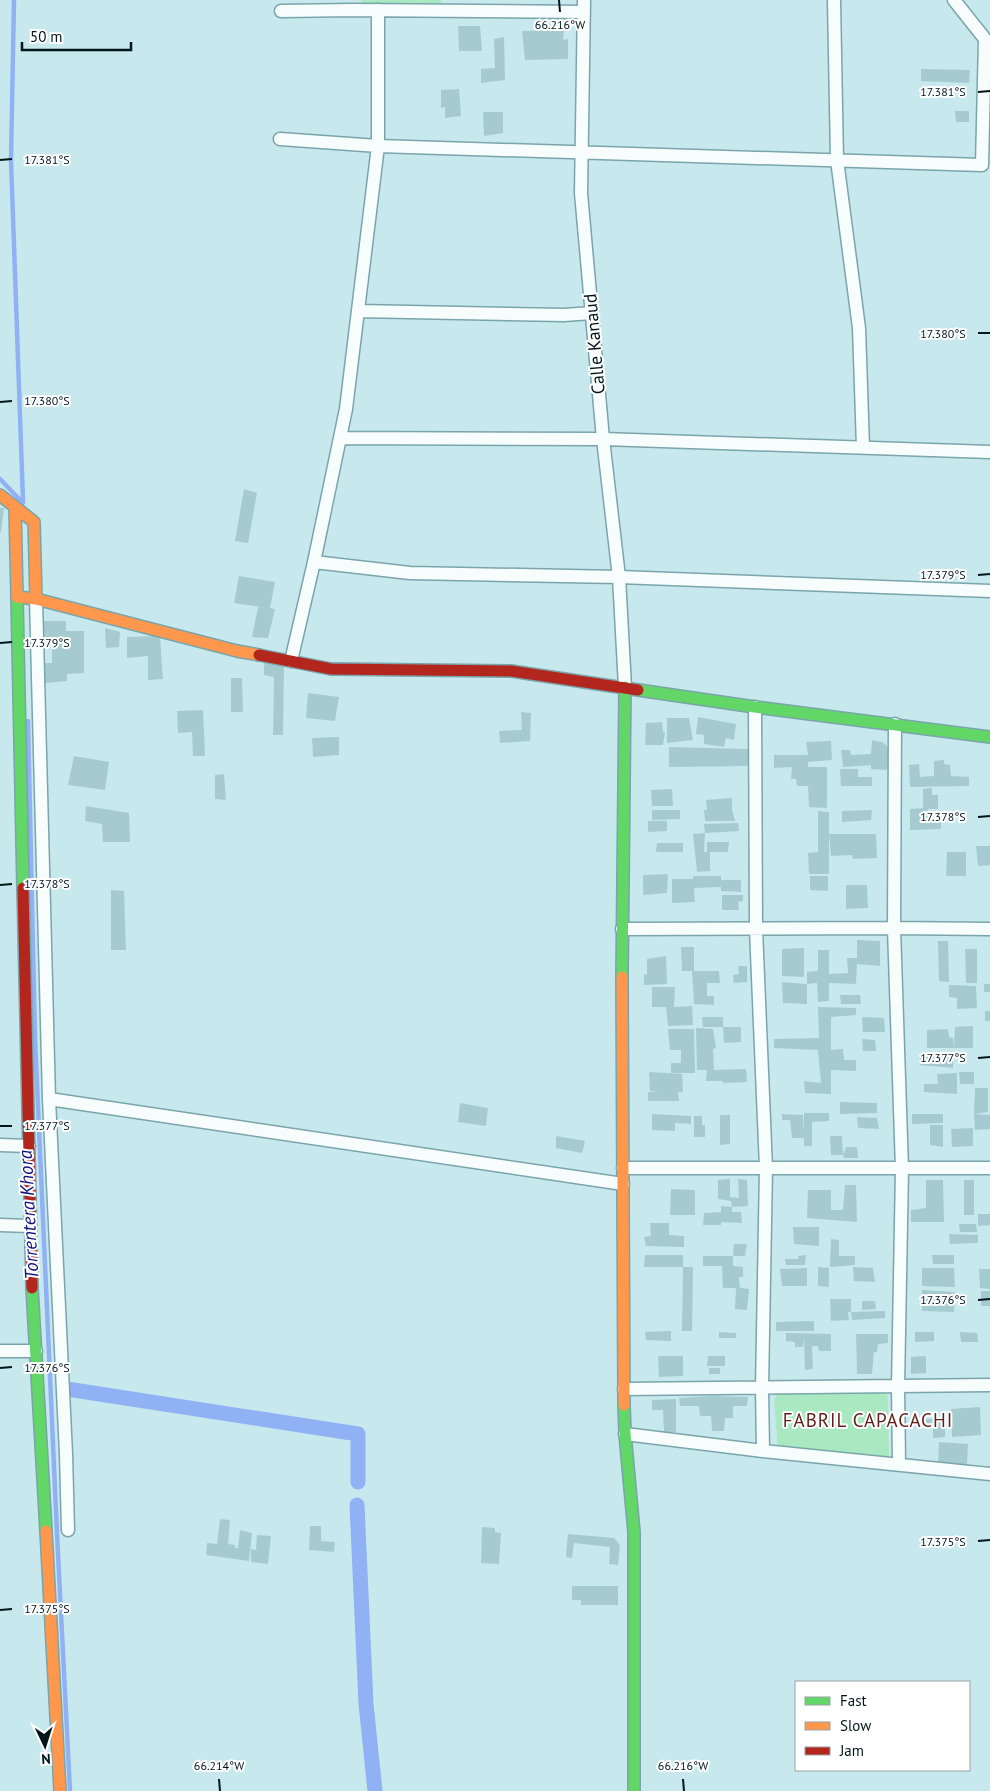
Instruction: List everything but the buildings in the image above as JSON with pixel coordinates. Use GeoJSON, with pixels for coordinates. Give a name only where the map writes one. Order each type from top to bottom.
{"type":"FeatureCollection","features":[{"type":"Feature","properties":{"kind":"street"},"geometry":{"type":"LineString","coordinates":[[834,0],[838,160],[859,328],[863,448]]}},
{"type":"Feature","properties":{"kind":"street"},"geometry":{"type":"LineString","coordinates":[[280,139],[378,146],[982,165],[985,39],[954,0]]}},
{"type":"Feature","properties":{"kind":"street"},"geometry":{"type":"LineString","coordinates":[[281,11],[353,5],[378,10],[449,6],[584,6]]}},
{"type":"Feature","properties":{"kind":"street","name":"Calle Kanaud"},"geometry":{"type":"LineString","coordinates":[[584,6],[581,193],[603,439],[619,577],[626,687]]}},
{"type":"Feature","properties":{"kind":"street"},"geometry":{"type":"LineString","coordinates":[[291,661],[346,408],[378,146],[378,10]]}},
{"type":"Feature","properties":{"kind":"street"},"geometry":{"type":"LineString","coordinates":[[358,311],[564,315],[592,313]]}},
{"type":"Feature","properties":{"kind":"street"},"geometry":{"type":"LineString","coordinates":[[340,438],[603,439],[990,452]]}},
{"type":"Feature","properties":{"kind":"street"},"geometry":{"type":"LineString","coordinates":[[0,495],[34,522],[49,1099],[68,1530]]}},
{"type":"Feature","properties":{"kind":"street"},"geometry":{"type":"LineString","coordinates":[[15,506],[30,1226],[60,1791]]}},
{"type":"Feature","properties":{"kind":"street"},"geometry":{"type":"LineString","coordinates":[[314,562],[410,573],[619,577],[990,591]]}},
{"type":"Feature","properties":{"kind":"street"},"geometry":{"type":"LineString","coordinates":[[18,597],[36,599],[237,651],[330,668],[511,671],[755,707],[990,737]]}},
{"type":"Feature","properties":{"kind":"street"},"geometry":{"type":"LineString","coordinates":[[626,687],[622,929],[624,1389],[625,1434],[634,1532],[634,1791]]}},
{"type":"Feature","properties":{"kind":"street"},"geometry":{"type":"LineString","coordinates":[[755,707],[756,929],[766,1168],[762,1388],[763,1451]]}},
{"type":"Feature","properties":{"kind":"street"},"geometry":{"type":"LineString","coordinates":[[895,724],[894,928],[902,1169],[898,1387],[899,1464]]}},
{"type":"Feature","properties":{"kind":"street"},"geometry":{"type":"LineString","coordinates":[[622,929],[990,929]]}},
{"type":"Feature","properties":{"kind":"street"},"geometry":{"type":"LineString","coordinates":[[49,1099],[623,1184]]}},
{"type":"Feature","properties":{"kind":"street"},"geometry":{"type":"LineString","coordinates":[[0,1145],[28,1146]]}},
{"type":"Feature","properties":{"kind":"street"},"geometry":{"type":"LineString","coordinates":[[623,1168],[990,1168]]}},
{"type":"Feature","properties":{"kind":"street"},"geometry":{"type":"LineString","coordinates":[[0,1225],[30,1226]]}},
{"type":"Feature","properties":{"kind":"street"},"geometry":{"type":"LineString","coordinates":[[0,1351],[36,1351]]}},
{"type":"Feature","properties":{"kind":"street"},"geometry":{"type":"LineString","coordinates":[[624,1389],[990,1385]]}},
{"type":"Feature","properties":{"kind":"street"},"geometry":{"type":"LineString","coordinates":[[625,1434],[763,1451],[990,1474]]}},
{"type":"Feature","properties":{"kind":"green space"},"geometry":{"type":"Polygon","coordinates":[[[362,0],[441,0],[441,3],[362,3],[362,0]]]}},
{"type":"Feature","properties":{"kind":"green space"},"geometry":{"type":"Polygon","coordinates":[[[883,1391],[888,1396],[889,1460],[778,1450],[774,1400],[777,1393],[883,1391]]]}},
{"type":"Feature","properties":{"kind":"waterway"},"geometry":{"type":"LineString","coordinates":[[14,0],[11,160],[23,501]]}},
{"type":"Feature","properties":{"kind":"waterway","name":"Torrentera Khora"},"geometry":{"type":"LineString","coordinates":[[0,479],[23,503]]}},
{"type":"Feature","properties":{"kind":"waterway","name":"Torrentera Khora"},"geometry":{"type":"LineString","coordinates":[[28,721],[35,1039],[70,1791]]}},
{"type":"Feature","properties":{"kind":"waterway"},"geometry":{"type":"LineString","coordinates":[[67,1389],[358,1434],[358,1482]]}},
{"type":"Feature","properties":{"kind":"waterway"},"geometry":{"type":"LineString","coordinates":[[357,1505],[366,1704],[375,1791]]}},
{"type":"Feature","properties":{"kind":"traffic: fast"},"geometry":{"type":"LineString","coordinates":[[17,597],[23,888]]}},
{"type":"Feature","properties":{"kind":"traffic: fast"},"geometry":{"type":"LineString","coordinates":[[622,977],[625,687]]}},
{"type":"Feature","properties":{"kind":"traffic: fast"},"geometry":{"type":"LineString","coordinates":[[638,690],[990,737]]}},
{"type":"Feature","properties":{"kind":"traffic: fast"},"geometry":{"type":"LineString","coordinates":[[32,1288],[46,1531]]}},
{"type":"Feature","properties":{"kind":"traffic: fast"},"geometry":{"type":"LineString","coordinates":[[624,1405],[634,1532],[634,1791]]}},
{"type":"Feature","properties":{"kind":"traffic: slow"},"geometry":{"type":"LineString","coordinates":[[0,495],[34,522],[36,599]]}},
{"type":"Feature","properties":{"kind":"traffic: slow"},"geometry":{"type":"LineString","coordinates":[[15,507],[17,597],[36,599],[259,655]]}},
{"type":"Feature","properties":{"kind":"traffic: slow"},"geometry":{"type":"LineString","coordinates":[[622,977],[624,1405]]}},
{"type":"Feature","properties":{"kind":"traffic: slow"},"geometry":{"type":"LineString","coordinates":[[46,1531],[60,1791]]}},
{"type":"Feature","properties":{"kind":"traffic: jam"},"geometry":{"type":"LineString","coordinates":[[259,655],[331,669],[511,671],[638,690]]}},
{"type":"Feature","properties":{"kind":"traffic: jam"},"geometry":{"type":"LineString","coordinates":[[23,888],[32,1288]]}},
{"type":"Feature","properties":{"kind":"district","name":"FABRIL CAPACACHI"},"geometry":{"type":"Point","coordinates":[868,1420]}}]}
